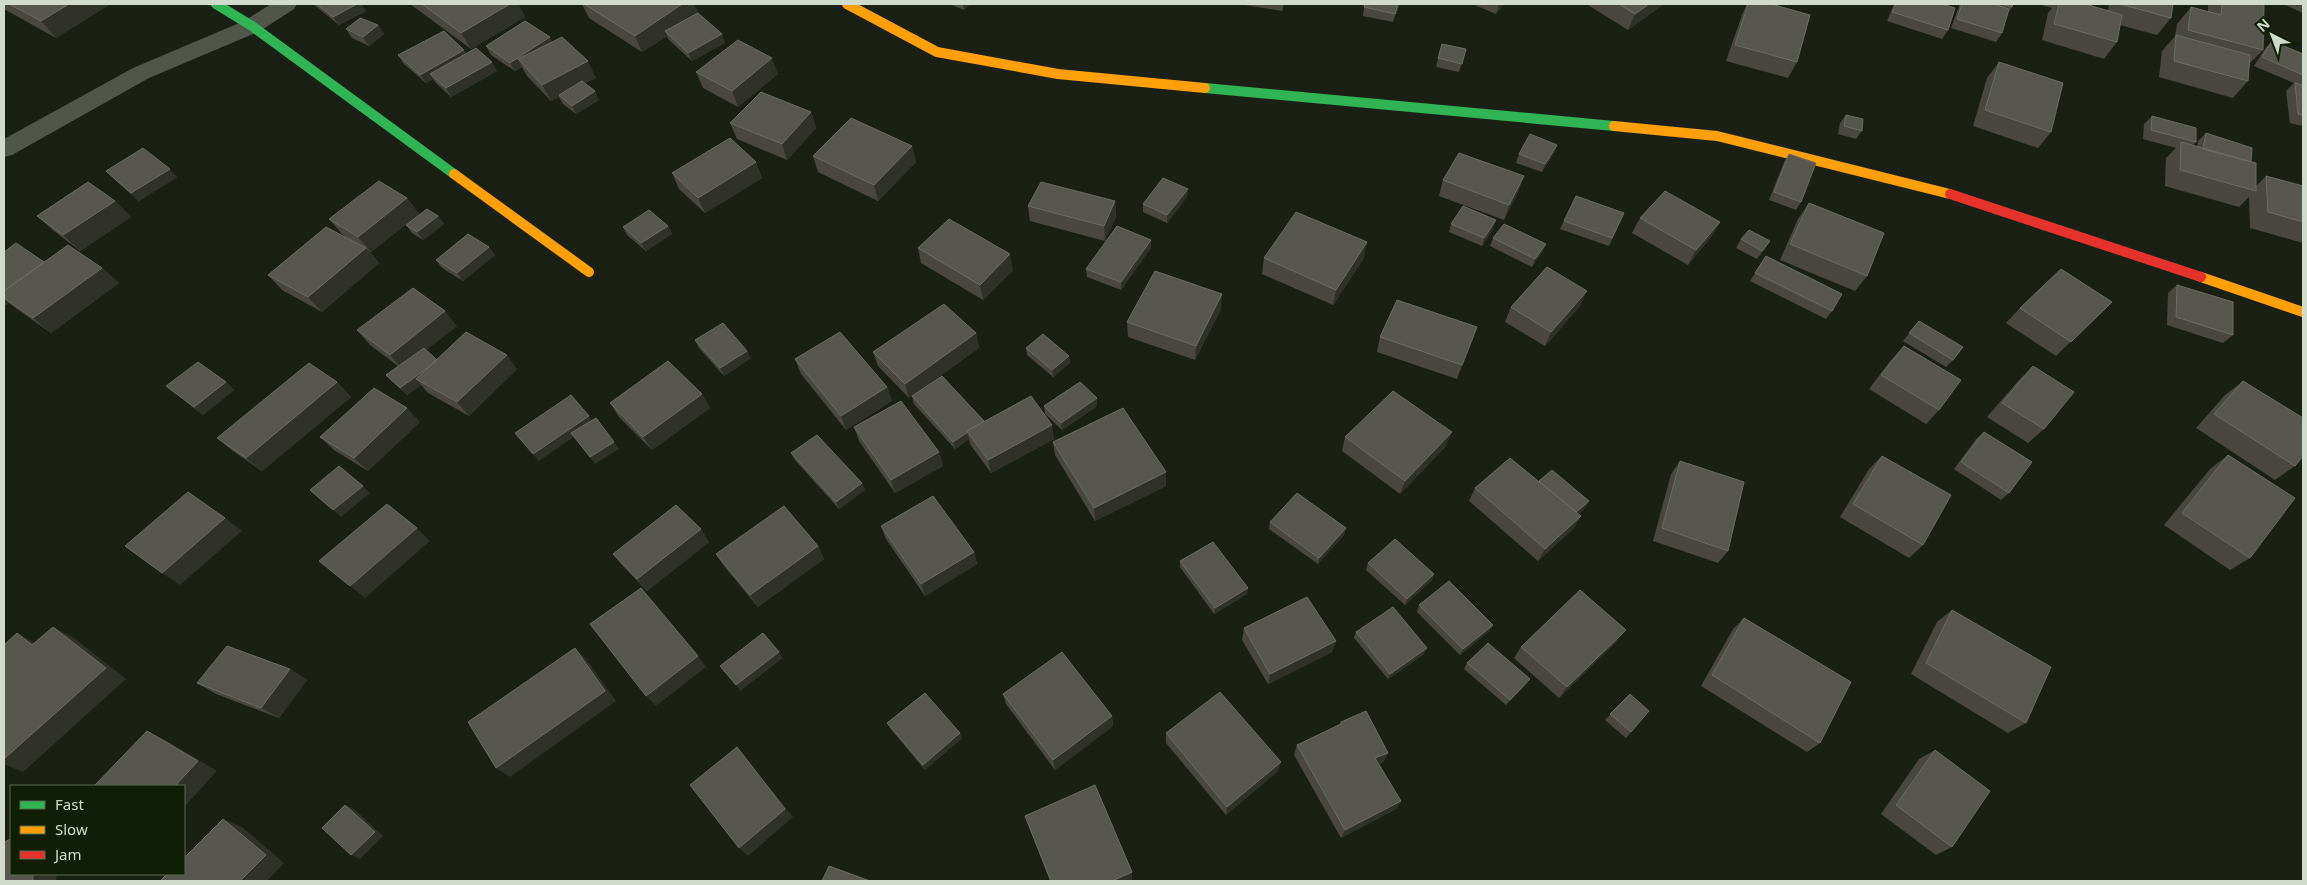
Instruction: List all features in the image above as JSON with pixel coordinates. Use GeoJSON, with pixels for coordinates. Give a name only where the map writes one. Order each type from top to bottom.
{"type":"FeatureCollection","features":[{"type":"Feature","properties":{"kind":"street"},"geometry":{"type":"LineString","coordinates":[[216,4],[252,26],[589,272]]}},
{"type":"Feature","properties":{"kind":"street"},"geometry":{"type":"LineString","coordinates":[[4,148],[141,73],[252,26],[286,4]]}},
{"type":"Feature","properties":{"kind":"street"},"geometry":{"type":"LineString","coordinates":[[847,4],[937,52],[1058,74],[1717,136],[1968,198],[2303,312]]}},
{"type":"Feature","properties":{"kind":"building"},"geometry":{"type":"Polygon","coordinates":[[[9,4],[69,4],[41,21],[9,4]]]}},
{"type":"Feature","properties":{"kind":"building"},"geometry":{"type":"Polygon","coordinates":[[[317,4],[357,4],[333,17],[317,4]]]}},
{"type":"Feature","properties":{"kind":"building"},"geometry":{"type":"Polygon","coordinates":[[[422,4],[510,4],[461,33],[422,4]]]}},
{"type":"Feature","properties":{"kind":"building"},"geometry":{"type":"Polygon","coordinates":[[[584,4],[682,4],[635,36],[584,4]]]}},
{"type":"Feature","properties":{"kind":"building"},"geometry":{"type":"Polygon","coordinates":[[[1365,4],[1398,4],[1395,14],[1364,7],[1365,4]]]}},
{"type":"Feature","properties":{"kind":"building"},"geometry":{"type":"Polygon","coordinates":[[[1619,4],[1649,4],[1635,14],[1619,4]]]}},
{"type":"Feature","properties":{"kind":"building"},"geometry":{"type":"Polygon","coordinates":[[[1748,4],[1771,4],[1810,15],[1797,62],[1735,45],[1748,4]]]}},
{"type":"Feature","properties":{"kind":"building"},"geometry":{"type":"Polygon","coordinates":[[[1896,4],[1942,4],[1955,8],[1948,30],[1892,12],[1896,4]]]}},
{"type":"Feature","properties":{"kind":"building"},"geometry":{"type":"Polygon","coordinates":[[[1962,4],[1994,4],[2009,9],[2002,33],[1957,19],[1962,4]]]}},
{"type":"Feature","properties":{"kind":"building"},"geometry":{"type":"Polygon","coordinates":[[[2001,4],[2013,4],[2012,7],[2001,4]]]}},
{"type":"Feature","properties":{"kind":"building"},"geometry":{"type":"Polygon","coordinates":[[[2059,4],[2085,4],[2122,15],[2117,42],[2054,24],[2059,4]]]}},
{"type":"Feature","properties":{"kind":"building"},"geometry":{"type":"Polygon","coordinates":[[[2120,4],[2173,4],[2171,18],[2120,4]]]}},
{"type":"Feature","properties":{"kind":"building"},"geometry":{"type":"Polygon","coordinates":[[[2222,4],[2264,4],[2263,50],[2188,30],[2191,7],[2221,15],[2222,4]]]}},
{"type":"Feature","properties":{"kind":"building"},"geometry":{"type":"Polygon","coordinates":[[[698,13],[722,34],[688,53],[665,31],[698,13]]]}},
{"type":"Feature","properties":{"kind":"building"},"geometry":{"type":"Polygon","coordinates":[[[360,18],[378,25],[363,37],[346,29],[360,18]]]}},
{"type":"Feature","properties":{"kind":"building"},"geometry":{"type":"Polygon","coordinates":[[[525,21],[550,37],[510,63],[486,46],[525,21]]]}},
{"type":"Feature","properties":{"kind":"building"},"geometry":{"type":"Polygon","coordinates":[[[444,31],[464,50],[420,75],[398,55],[444,31]]]}},
{"type":"Feature","properties":{"kind":"building"},"geometry":{"type":"Polygon","coordinates":[[[2176,35],[2250,55],[2248,81],[2174,61],[2176,35]]]}},
{"type":"Feature","properties":{"kind":"building"},"geometry":{"type":"Polygon","coordinates":[[[562,37],[588,61],[542,85],[518,59],[562,37]]]}},
{"type":"Feature","properties":{"kind":"building"},"geometry":{"type":"Polygon","coordinates":[[[738,40],[772,58],[732,91],[696,72],[738,40]]]}},
{"type":"Feature","properties":{"kind":"building"},"geometry":{"type":"Polygon","coordinates":[[[2272,41],[2303,54],[2303,75],[2262,57],[2272,41]]]}},
{"type":"Feature","properties":{"kind":"building"},"geometry":{"type":"Polygon","coordinates":[[[1442,44],[1466,49],[1462,64],[1438,58],[1442,44]]]}},
{"type":"Feature","properties":{"kind":"building"},"geometry":{"type":"Polygon","coordinates":[[[476,48],[492,62],[446,88],[430,74],[476,48]]]}},
{"type":"Feature","properties":{"kind":"building"},"geometry":{"type":"Polygon","coordinates":[[[1999,62],[2063,83],[2051,132],[1985,110],[1999,62]]]}},
{"type":"Feature","properties":{"kind":"building"},"geometry":{"type":"Polygon","coordinates":[[[582,81],[595,91],[572,106],[559,95],[582,81]]]}},
{"type":"Feature","properties":{"kind":"building"},"geometry":{"type":"Polygon","coordinates":[[[2295,83],[2303,85],[2303,115],[2298,114],[2295,83]]]}},
{"type":"Feature","properties":{"kind":"building"},"geometry":{"type":"Polygon","coordinates":[[[761,92],[811,112],[782,144],[730,123],[761,92]]]}},
{"type":"Feature","properties":{"kind":"building"},"geometry":{"type":"Polygon","coordinates":[[[1846,115],[1863,119],[1862,131],[1844,126],[1846,115]]]}},
{"type":"Feature","properties":{"kind":"building"},"geometry":{"type":"Polygon","coordinates":[[[2152,116],[2196,128],[2196,142],[2151,130],[2152,116]]]}},
{"type":"Feature","properties":{"kind":"building"},"geometry":{"type":"Polygon","coordinates":[[[851,118],[912,146],[874,185],[813,156],[851,118]]]}},
{"type":"Feature","properties":{"kind":"building"},"geometry":{"type":"Polygon","coordinates":[[[2206,133],[2252,148],[2251,162],[2203,149],[2206,133]]]}},
{"type":"Feature","properties":{"kind":"building"},"geometry":{"type":"Polygon","coordinates":[[[1530,134],[1557,145],[1545,164],[1519,154],[1530,134]]]}},
{"type":"Feature","properties":{"kind":"building"},"geometry":{"type":"Polygon","coordinates":[[[730,138],[756,162],[698,198],[672,173],[730,138]]]}},
{"type":"Feature","properties":{"kind":"building"},"geometry":{"type":"Polygon","coordinates":[[[2181,142],[2256,163],[2256,191],[2180,170],[2181,142]]]}},
{"type":"Feature","properties":{"kind":"building"},"geometry":{"type":"Polygon","coordinates":[[[143,148],[170,169],[131,193],[106,171],[143,148]]]}},
{"type":"Feature","properties":{"kind":"building"},"geometry":{"type":"Polygon","coordinates":[[[1459,153],[1524,176],[1509,205],[1443,180],[1459,153]]]}},
{"type":"Feature","properties":{"kind":"building"},"geometry":{"type":"Polygon","coordinates":[[[1789,154],[1816,163],[1801,202],[1774,192],[1789,154]]]}},
{"type":"Feature","properties":{"kind":"building"},"geometry":{"type":"Polygon","coordinates":[[[2266,176],[2303,186],[2303,222],[2268,212],[2266,176]]]}},
{"type":"Feature","properties":{"kind":"building"},"geometry":{"type":"Polygon","coordinates":[[[1163,178],[1188,189],[1167,215],[1143,204],[1163,178]]]}},
{"type":"Feature","properties":{"kind":"building"},"geometry":{"type":"Polygon","coordinates":[[[379,181],[407,198],[358,237],[329,219],[379,181]]]}},
{"type":"Feature","properties":{"kind":"building"},"geometry":{"type":"Polygon","coordinates":[[[88,182],[115,201],[63,235],[37,216],[88,182]]]}},
{"type":"Feature","properties":{"kind":"building"},"geometry":{"type":"Polygon","coordinates":[[[1041,182],[1115,201],[1104,226],[1028,206],[1041,182]]]}},
{"type":"Feature","properties":{"kind":"building"},"geometry":{"type":"Polygon","coordinates":[[[1665,191],[1720,222],[1696,250],[1640,218],[1665,191]]]}},
{"type":"Feature","properties":{"kind":"building"},"geometry":{"type":"Polygon","coordinates":[[[1576,196],[1624,213],[1612,238],[1564,221],[1576,196]]]}},
{"type":"Feature","properties":{"kind":"building"},"geometry":{"type":"Polygon","coordinates":[[[1809,203],[1884,233],[1867,276],[1790,244],[1809,203]]]}},
{"type":"Feature","properties":{"kind":"building"},"geometry":{"type":"Polygon","coordinates":[[[1463,206],[1496,220],[1484,238],[1451,224],[1463,206]]]}},
{"type":"Feature","properties":{"kind":"building"},"geometry":{"type":"Polygon","coordinates":[[[427,209],[438,216],[417,232],[406,225],[427,209]]]}},
{"type":"Feature","properties":{"kind":"building"},"geometry":{"type":"Polygon","coordinates":[[[649,210],[668,226],[641,243],[623,227],[649,210]]]}},
{"type":"Feature","properties":{"kind":"building"},"geometry":{"type":"Polygon","coordinates":[[[1296,212],[1367,242],[1336,290],[1264,258],[1296,212]]]}},
{"type":"Feature","properties":{"kind":"building"},"geometry":{"type":"Polygon","coordinates":[[[949,219],[1010,254],[980,285],[918,248],[949,219]]]}},
{"type":"Feature","properties":{"kind":"building"},"geometry":{"type":"Polygon","coordinates":[[[1504,224],[1546,244],[1535,259],[1493,238],[1504,224]]]}},
{"type":"Feature","properties":{"kind":"building"},"geometry":{"type":"Polygon","coordinates":[[[1117,226],[1151,240],[1121,282],[1086,269],[1117,226]]]}},
{"type":"Feature","properties":{"kind":"building"},"geometry":{"type":"Polygon","coordinates":[[[326,227],[366,248],[308,297],[268,275],[326,227]]]}},
{"type":"Feature","properties":{"kind":"building"},"geometry":{"type":"Polygon","coordinates":[[[1749,230],[1770,241],[1762,251],[1741,239],[1749,230]]]}},
{"type":"Feature","properties":{"kind":"building"},"geometry":{"type":"Polygon","coordinates":[[[468,234],[489,247],[457,273],[436,260],[468,234]]]}},
{"type":"Feature","properties":{"kind":"building"},"geometry":{"type":"Polygon","coordinates":[[[16,243],[44,262],[4,291],[4,252],[16,243]]]}},
{"type":"Feature","properties":{"kind":"building"},"geometry":{"type":"Polygon","coordinates":[[[68,245],[102,268],[33,318],[4,298],[4,291],[68,245]]]}},
{"type":"Feature","properties":{"kind":"building"},"geometry":{"type":"Polygon","coordinates":[[[1766,256],[1842,294],[1832,311],[1755,273],[1766,256]]]}},
{"type":"Feature","properties":{"kind":"building"},"geometry":{"type":"Polygon","coordinates":[[[1547,267],[1587,291],[1551,332],[1511,307],[1547,267]]]}},
{"type":"Feature","properties":{"kind":"building"},"geometry":{"type":"Polygon","coordinates":[[[2061,269],[2112,302],[2071,342],[2020,308],[2061,269]]]}},
{"type":"Feature","properties":{"kind":"building"},"geometry":{"type":"Polygon","coordinates":[[[1155,271],[1222,294],[1196,346],[1127,322],[1155,271]]]}},
{"type":"Feature","properties":{"kind":"building"},"geometry":{"type":"Polygon","coordinates":[[[2177,285],[2233,302],[2233,335],[2176,317],[2177,285]]]}},
{"type":"Feature","properties":{"kind":"building"},"geometry":{"type":"Polygon","coordinates":[[[413,288],[445,311],[390,355],[357,330],[413,288]]]}},
{"type":"Feature","properties":{"kind":"building"},"geometry":{"type":"Polygon","coordinates":[[[1397,300],[1477,327],[1462,365],[1380,337],[1397,300]]]}},
{"type":"Feature","properties":{"kind":"building"},"geometry":{"type":"Polygon","coordinates":[[[944,304],[976,333],[905,384],[873,352],[944,304]]]}},
{"type":"Feature","properties":{"kind":"building"},"geometry":{"type":"Polygon","coordinates":[[[1919,321],[1963,347],[1953,360],[1909,333],[1919,321]]]}},
{"type":"Feature","properties":{"kind":"building"},"geometry":{"type":"Polygon","coordinates":[[[723,323],[747,351],[720,368],[695,340],[723,323]]]}},
{"type":"Feature","properties":{"kind":"building"},"geometry":{"type":"Polygon","coordinates":[[[466,332],[507,355],[457,402],[416,379],[466,332]]]}},
{"type":"Feature","properties":{"kind":"building"},"geometry":{"type":"Polygon","coordinates":[[[840,332],[887,387],[841,416],[795,359],[840,332]]]}},
{"type":"Feature","properties":{"kind":"building"},"geometry":{"type":"Polygon","coordinates":[[[1043,334],[1069,356],[1052,370],[1026,348],[1043,334]]]}},
{"type":"Feature","properties":{"kind":"building"},"geometry":{"type":"Polygon","coordinates":[[[1904,346],[1961,380],[1939,410],[1881,375],[1904,346]]]}},
{"type":"Feature","properties":{"kind":"building"},"geometry":{"type":"Polygon","coordinates":[[[424,348],[437,360],[400,388],[386,375],[424,348]]]}},
{"type":"Feature","properties":{"kind":"building"},"geometry":{"type":"Polygon","coordinates":[[[668,361],[702,394],[643,437],[610,403],[668,361]]]}},
{"type":"Feature","properties":{"kind":"building"},"geometry":{"type":"Polygon","coordinates":[[[198,362],[226,382],[194,407],[166,386],[198,362]]]}},
{"type":"Feature","properties":{"kind":"building"},"geometry":{"type":"Polygon","coordinates":[[[309,363],[337,382],[246,458],[217,438],[309,363]]]}},
{"type":"Feature","properties":{"kind":"building"},"geometry":{"type":"Polygon","coordinates":[[[2033,366],[2074,392],[2044,429],[2002,403],[2033,366]]]}},
{"type":"Feature","properties":{"kind":"building"},"geometry":{"type":"Polygon","coordinates":[[[942,376],[984,421],[953,442],[912,396],[942,376]]]}},
{"type":"Feature","properties":{"kind":"building"},"geometry":{"type":"Polygon","coordinates":[[[2243,381],[2303,418],[2303,456],[2295,466],[2214,414],[2243,381]]]}},
{"type":"Feature","properties":{"kind":"building"},"geometry":{"type":"Polygon","coordinates":[[[1080,382],[1097,398],[1061,423],[1044,406],[1080,382]]]}},
{"type":"Feature","properties":{"kind":"building"},"geometry":{"type":"Polygon","coordinates":[[[374,388],[407,408],[354,458],[320,437],[374,388]]]}},
{"type":"Feature","properties":{"kind":"building"},"geometry":{"type":"Polygon","coordinates":[[[1393,391],[1452,432],[1405,481],[1345,437],[1393,391]]]}},
{"type":"Feature","properties":{"kind":"building"},"geometry":{"type":"Polygon","coordinates":[[[571,395],[589,416],[533,454],[515,433],[571,395]]]}},
{"type":"Feature","properties":{"kind":"building"},"geometry":{"type":"Polygon","coordinates":[[[1031,396],[1052,425],[988,460],[967,431],[1031,396]]]}},
{"type":"Feature","properties":{"kind":"building"},"geometry":{"type":"Polygon","coordinates":[[[901,401],[939,452],[891,480],[854,427],[901,401]]]}},
{"type":"Feature","properties":{"kind":"building"},"geometry":{"type":"Polygon","coordinates":[[[1123,408],[1166,472],[1094,508],[1053,442],[1123,408]]]}},
{"type":"Feature","properties":{"kind":"building"},"geometry":{"type":"Polygon","coordinates":[[[596,418],[614,442],[590,457],[571,433],[596,418]]]}},
{"type":"Feature","properties":{"kind":"building"},"geometry":{"type":"Polygon","coordinates":[[[1984,432],[2032,462],[2009,493],[1961,462],[1984,432]]]}},
{"type":"Feature","properties":{"kind":"building"},"geometry":{"type":"Polygon","coordinates":[[[817,435],[862,483],[836,502],[791,453],[817,435]]]}},
{"type":"Feature","properties":{"kind":"building"},"geometry":{"type":"Polygon","coordinates":[[[2228,455],[2295,498],[2250,558],[2182,513],[2228,455]]]}},
{"type":"Feature","properties":{"kind":"building"},"geometry":{"type":"Polygon","coordinates":[[[1882,456],[1951,495],[1923,545],[1853,504],[1882,456]]]}},
{"type":"Feature","properties":{"kind":"building"},"geometry":{"type":"Polygon","coordinates":[[[1510,458],[1581,516],[1545,549],[1475,488],[1510,458]]]}},
{"type":"Feature","properties":{"kind":"building"},"geometry":{"type":"Polygon","coordinates":[[[1680,461],[1744,482],[1728,551],[1662,528],[1680,461]]]}},
{"type":"Feature","properties":{"kind":"building"},"geometry":{"type":"Polygon","coordinates":[[[339,466],[363,486],[333,510],[310,490],[339,466]]]}},
{"type":"Feature","properties":{"kind":"building"},"geometry":{"type":"Polygon","coordinates":[[[1552,470],[1589,501],[1576,512],[1539,481],[1552,470]]]}},
{"type":"Feature","properties":{"kind":"building"},"geometry":{"type":"Polygon","coordinates":[[[188,492],[225,518],[162,573],[125,546],[188,492]]]}},
{"type":"Feature","properties":{"kind":"building"},"geometry":{"type":"Polygon","coordinates":[[[1297,493],[1346,528],[1319,558],[1270,522],[1297,493]]]}},
{"type":"Feature","properties":{"kind":"building"},"geometry":{"type":"Polygon","coordinates":[[[933,496],[974,552],[921,584],[881,526],[933,496]]]}},
{"type":"Feature","properties":{"kind":"building"},"geometry":{"type":"Polygon","coordinates":[[[387,504],[417,528],[350,586],[319,561],[387,504]]]}},
{"type":"Feature","properties":{"kind":"building"},"geometry":{"type":"Polygon","coordinates":[[[676,505],[701,529],[637,579],[613,554],[676,505]]]}},
{"type":"Feature","properties":{"kind":"building"},"geometry":{"type":"Polygon","coordinates":[[[784,506],[818,546],[750,595],[716,554],[784,506]]]}},
{"type":"Feature","properties":{"kind":"building"},"geometry":{"type":"Polygon","coordinates":[[[1395,539],[1434,574],[1407,599],[1368,563],[1395,539]]]}},
{"type":"Feature","properties":{"kind":"building"},"geometry":{"type":"Polygon","coordinates":[[[1213,542],[1248,588],[1215,608],[1180,561],[1213,542]]]}},
{"type":"Feature","properties":{"kind":"building"},"geometry":{"type":"Polygon","coordinates":[[[1449,581],[1493,625],[1463,649],[1419,605],[1449,581]]]}},
{"type":"Feature","properties":{"kind":"building"},"geometry":{"type":"Polygon","coordinates":[[[641,588],[698,656],[646,696],[590,624],[641,588]]]}},
{"type":"Feature","properties":{"kind":"building"},"geometry":{"type":"Polygon","coordinates":[[[1580,590],[1626,630],[1567,687],[1521,647],[1580,590]]]}},
{"type":"Feature","properties":{"kind":"building"},"geometry":{"type":"Polygon","coordinates":[[[1307,597],[1336,641],[1270,674],[1244,628],[1307,597]]]}},
{"type":"Feature","properties":{"kind":"building"},"geometry":{"type":"Polygon","coordinates":[[[1393,607],[1427,648],[1390,674],[1356,632],[1393,607]]]}},
{"type":"Feature","properties":{"kind":"building"},"geometry":{"type":"Polygon","coordinates":[[[1952,610],[2051,667],[2026,723],[1926,663],[1952,610]]]}},
{"type":"Feature","properties":{"kind":"building"},"geometry":{"type":"Polygon","coordinates":[[[1744,618],[1851,682],[1820,743],[1712,675],[1744,618]]]}},
{"type":"Feature","properties":{"kind":"building"},"geometry":{"type":"Polygon","coordinates":[[[53,627],[106,668],[4,759],[4,645],[17,633],[32,645],[53,627]]]}},
{"type":"Feature","properties":{"kind":"building"},"geometry":{"type":"Polygon","coordinates":[[[763,633],[779,652],[736,685],[720,666],[763,633]]]}},
{"type":"Feature","properties":{"kind":"building"},"geometry":{"type":"Polygon","coordinates":[[[1488,643],[1530,679],[1510,700],[1467,663],[1488,643]]]}},
{"type":"Feature","properties":{"kind":"building"},"geometry":{"type":"Polygon","coordinates":[[[227,646],[290,669],[261,708],[197,683],[227,646]]]}},
{"type":"Feature","properties":{"kind":"building"},"geometry":{"type":"Polygon","coordinates":[[[575,648],[605,691],[496,768],[468,722],[575,648]]]}},
{"type":"Feature","properties":{"kind":"building"},"geometry":{"type":"Polygon","coordinates":[[[1062,652],[1112,716],[1053,760],[1003,694],[1062,652]]]}},
{"type":"Feature","properties":{"kind":"building"},"geometry":{"type":"Polygon","coordinates":[[[1220,692],[1281,762],[1227,807],[1166,733],[1220,692]]]}},
{"type":"Feature","properties":{"kind":"building"},"geometry":{"type":"Polygon","coordinates":[[[925,693],[960,733],[923,765],[887,723],[925,693]]]}},
{"type":"Feature","properties":{"kind":"building"},"geometry":{"type":"Polygon","coordinates":[[[1630,694],[1649,711],[1631,732],[1610,714],[1630,694]]]}},
{"type":"Feature","properties":{"kind":"building"},"geometry":{"type":"Polygon","coordinates":[[[1366,711],[1388,753],[1375,758],[1401,801],[1345,830],[1297,745],[1366,711]]]}},
{"type":"Feature","properties":{"kind":"building"},"geometry":{"type":"Polygon","coordinates":[[[147,731],[198,761],[176,785],[95,785],[147,731]]]}},
{"type":"Feature","properties":{"kind":"building"},"geometry":{"type":"Polygon","coordinates":[[[737,747],[785,809],[739,848],[690,785],[737,747]]]}},
{"type":"Feature","properties":{"kind":"building"},"geometry":{"type":"Polygon","coordinates":[[[1935,750],[1990,791],[1952,847],[1896,805],[1935,750]]]}},
{"type":"Feature","properties":{"kind":"building"},"geometry":{"type":"Polygon","coordinates":[[[1095,785],[1132,872],[1112,881],[1051,881],[1025,816],[1095,785]]]}},
{"type":"Feature","properties":{"kind":"building"},"geometry":{"type":"Polygon","coordinates":[[[345,805],[375,832],[351,855],[322,828],[345,805]]]}},
{"type":"Feature","properties":{"kind":"building"},"geometry":{"type":"Polygon","coordinates":[[[223,819],[266,855],[240,881],[160,881],[166,875],[185,875],[185,857],[223,819]]]}},
{"type":"Feature","properties":{"kind":"building"},"geometry":{"type":"Polygon","coordinates":[[[10,839],[10,875],[33,875],[33,881],[4,881],[4,842],[10,839]]]}},
{"type":"Feature","properties":{"kind":"building"},"geometry":{"type":"Polygon","coordinates":[[[829,866],[870,881],[822,881],[829,866]]]}},
{"type":"Feature","properties":{"kind":"traffic: fast"},"geometry":{"type":"LineString","coordinates":[[216,4],[252,26],[454,174]]}},
{"type":"Feature","properties":{"kind":"traffic: fast"},"geometry":{"type":"LineString","coordinates":[[1205,88],[1614,126]]}},
{"type":"Feature","properties":{"kind":"traffic: slow"},"geometry":{"type":"LineString","coordinates":[[847,4],[937,52],[1058,74],[1205,88]]}},
{"type":"Feature","properties":{"kind":"traffic: slow"},"geometry":{"type":"LineString","coordinates":[[1614,126],[1717,136],[1950,194]]}},
{"type":"Feature","properties":{"kind":"traffic: slow"},"geometry":{"type":"LineString","coordinates":[[454,174],[589,272]]}},
{"type":"Feature","properties":{"kind":"traffic: slow"},"geometry":{"type":"LineString","coordinates":[[2201,277],[2303,312]]}},
{"type":"Feature","properties":{"kind":"traffic: jam"},"geometry":{"type":"LineString","coordinates":[[1950,194],[2201,277]]}}]}
